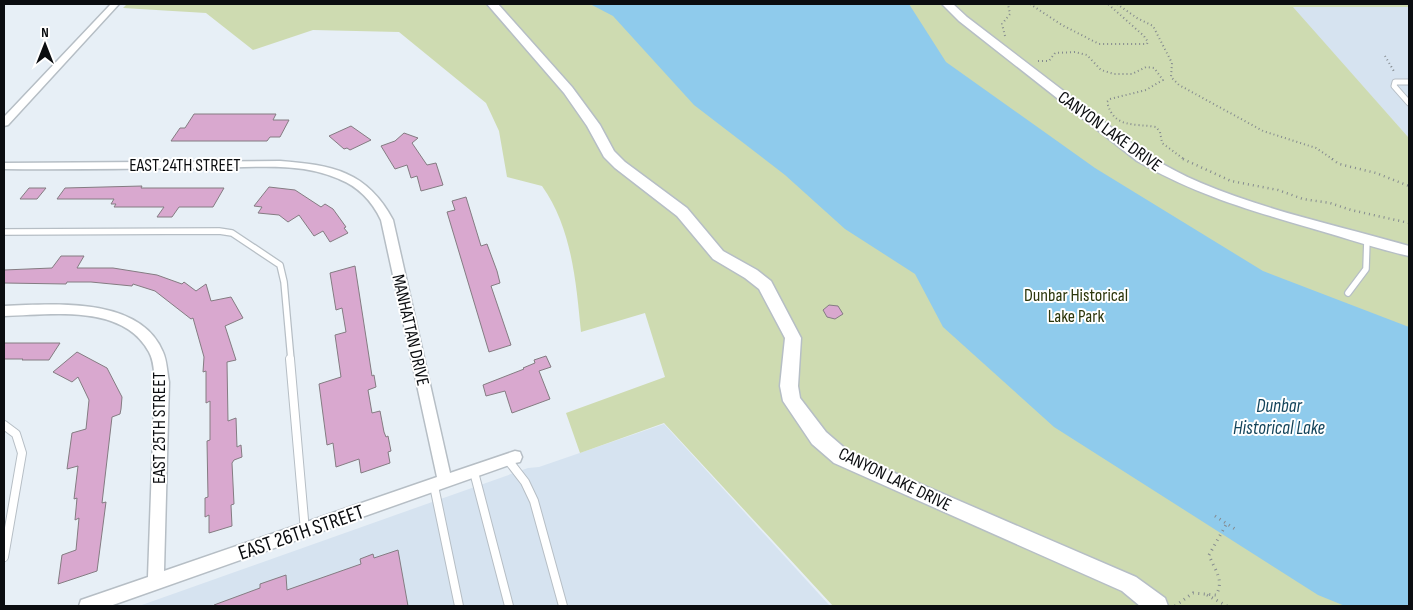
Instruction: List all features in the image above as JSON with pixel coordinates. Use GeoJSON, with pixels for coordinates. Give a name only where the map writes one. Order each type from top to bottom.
{"type":"FeatureCollection","features":[{"type":"Feature","properties":{"kind":"street"},"geometry":{"type":"LineString","coordinates":[[4,123],[115,4]]}},
{"type":"Feature","properties":{"kind":"street","name":"CANYON LAKE DRIVE"},"geometry":{"type":"LineString","coordinates":[[492,4],[568,90],[593,126],[609,154],[620,165],[672,203],[718,255],[751,274],[765,285],[793,338],[789,386],[792,402],[819,438],[841,457],[883,477],[1129,584],[1157,606]]}},
{"type":"Feature","properties":{"kind":"street","name":"CANYON LAKE DRIVE"},"geometry":{"type":"LineString","coordinates":[[947,4],[963,19],[1082,113],[1142,158],[1163,170],[1195,186],[1237,202],[1409,251]]}},
{"type":"Feature","properties":{"kind":"street","name":"EAST 24TH STREET"},"geometry":{"type":"LineString","coordinates":[[4,166],[280,164],[316,168],[332,172],[349,178],[362,186]]}},
{"type":"Feature","properties":{"kind":"street","name":"MANHATTAN DRIVE"},"geometry":{"type":"LineString","coordinates":[[362,186],[381,206],[387,220],[440,484]]}},
{"type":"Feature","properties":{"kind":"street","name":"EAST 25TH STREET"},"geometry":{"type":"LineString","coordinates":[[4,312],[68,311],[106,314],[122,319],[136,327],[149,338],[156,352],[162,382],[156,582]]}},
{"type":"Feature","properties":{"kind":"street","name":"EAST 26TH STREET"},"geometry":{"type":"LineString","coordinates":[[87,606],[512,458]]}},
{"type":"Feature","properties":{"kind":"lane"},"geometry":{"type":"LineString","coordinates":[[1409,82],[1395,82],[1394,86],[1409,103]]}},
{"type":"Feature","properties":{"kind":"lane"},"geometry":{"type":"LineString","coordinates":[[4,232],[219,231],[232,233],[275,260],[280,265],[284,282],[304,531]]}},
{"type":"Feature","properties":{"kind":"lane"},"geometry":{"type":"LineString","coordinates":[[1348,293],[1366,269],[1367,239]]}},
{"type":"Feature","properties":{"kind":"lane"},"geometry":{"type":"LineString","coordinates":[[4,425],[16,434],[22,453],[4,557]]}},
{"type":"Feature","properties":{"kind":"lane"},"geometry":{"type":"LineString","coordinates":[[512,458],[534,501],[563,606]]}},
{"type":"Feature","properties":{"kind":"lane"},"geometry":{"type":"LineString","coordinates":[[474,472],[509,606]]}},
{"type":"Feature","properties":{"kind":"lane"},"geometry":{"type":"LineString","coordinates":[[440,484],[460,606]]}},
{"type":"Feature","properties":{"kind":"path"},"geometry":{"type":"LineString","coordinates":[[1008,4],[1009,16],[1002,24],[1008,43]]}},
{"type":"Feature","properties":{"kind":"path"},"geometry":{"type":"LineString","coordinates":[[1030,4],[1078,34],[1099,44],[1147,44],[1148,42],[1144,36],[1108,4]]}},
{"type":"Feature","properties":{"kind":"path"},"geometry":{"type":"LineString","coordinates":[[1117,4],[1137,18],[1153,26],[1172,64],[1171,77],[1179,85],[1209,103],[1264,130],[1316,148],[1339,164],[1382,175],[1409,186]]}},
{"type":"Feature","properties":{"kind":"path"},"geometry":{"type":"LineString","coordinates":[[1037,61],[1049,61],[1055,53],[1069,52],[1087,55],[1092,58],[1098,68],[1111,74],[1132,74],[1144,66],[1154,68],[1163,80],[1152,90],[1135,92],[1110,99],[1107,102],[1111,114],[1117,120],[1126,124],[1156,127],[1160,132],[1162,143],[1176,155],[1231,181],[1278,190],[1303,199],[1330,203],[1350,210],[1409,223]]}},
{"type":"Feature","properties":{"kind":"path"},"geometry":{"type":"LineString","coordinates":[[1215,516],[1238,530]]}},
{"type":"Feature","properties":{"kind":"path"},"geometry":{"type":"LineString","coordinates":[[1174,606],[1193,593],[1216,595],[1221,588],[1221,581],[1209,555],[1226,523]]}},
{"type":"Feature","properties":{"kind":"path"},"geometry":{"type":"LineString","coordinates":[[1207,595],[1227,606]]}},
{"type":"Feature","properties":{"kind":"shaded area"},"geometry":{"type":"Polygon","coordinates":[[[1292,7],[1409,7],[1409,138],[1292,7]]]}},
{"type":"Feature","properties":{"kind":"shaded area"},"geometry":{"type":"Polygon","coordinates":[[[664,424],[830,606],[139,606],[528,468],[539,467],[664,424]]]}},
{"type":"Feature","properties":{"kind":"green space","name":"Dunbar Historical Lake Park"},"geometry":{"type":"Polygon","coordinates":[[[127,4],[1409,4],[1409,7],[1293,7],[1409,138],[1409,606],[833,606],[664,423],[580,453],[566,413],[665,377],[645,313],[581,332],[571,256],[560,220],[542,186],[507,177],[499,131],[486,103],[399,32],[313,30],[253,50],[206,13],[123,8],[127,4]]]}},
{"type":"Feature","properties":{"kind":"water","name":"Dunbar Historical Lake"},"geometry":{"type":"Polygon","coordinates":[[[590,4],[909,4],[946,62],[1095,168],[1263,271],[1409,327],[1409,606],[1345,606],[1318,595],[1054,427],[943,327],[915,274],[845,229],[785,175],[694,105],[613,16],[590,4]]]}},
{"type":"Feature","properties":{"kind":"building"},"geometry":{"type":"Polygon","coordinates":[[[194,114],[276,114],[273,120],[289,120],[280,137],[270,137],[267,141],[171,141],[180,128],[185,128],[194,114]]]}},
{"type":"Feature","properties":{"kind":"building"},"geometry":{"type":"Polygon","coordinates":[[[351,126],[371,140],[350,150],[344,149],[329,136],[351,126]]]}},
{"type":"Feature","properties":{"kind":"building"},"geometry":{"type":"Polygon","coordinates":[[[404,133],[418,138],[412,143],[427,165],[436,163],[443,185],[421,191],[417,176],[411,178],[407,165],[395,169],[381,146],[395,141],[404,133]]]}},
{"type":"Feature","properties":{"kind":"building"},"geometry":{"type":"Polygon","coordinates":[[[142,186],[141,188],[224,188],[213,207],[179,207],[172,217],[157,217],[164,207],[114,207],[116,204],[111,204],[114,199],[57,199],[65,188],[142,186]]]}},
{"type":"Feature","properties":{"kind":"building"},"geometry":{"type":"Polygon","coordinates":[[[269,187],[295,190],[321,207],[325,204],[333,209],[348,233],[330,242],[323,231],[314,236],[299,215],[288,222],[279,215],[258,213],[262,207],[254,206],[269,187]]]}},
{"type":"Feature","properties":{"kind":"building"},"geometry":{"type":"Polygon","coordinates":[[[29,188],[46,188],[37,199],[20,199],[29,188]]]}},
{"type":"Feature","properties":{"kind":"building"},"geometry":{"type":"Polygon","coordinates":[[[466,197],[481,246],[487,244],[497,271],[500,283],[491,286],[511,345],[489,352],[447,212],[455,210],[452,201],[466,197]]]}},
{"type":"Feature","properties":{"kind":"building"},"geometry":{"type":"Polygon","coordinates":[[[61,256],[84,256],[77,268],[113,268],[157,275],[182,284],[184,282],[196,291],[206,284],[211,301],[231,297],[243,318],[225,326],[236,360],[227,362],[228,421],[236,418],[237,447],[241,445],[242,457],[234,460],[232,463],[234,504],[231,505],[232,526],[209,533],[209,515],[205,517],[205,498],[208,497],[207,441],[210,440],[210,401],[206,403],[206,371],[203,372],[204,357],[193,318],[191,319],[155,291],[133,284],[132,286],[91,282],[67,282],[66,284],[4,283],[4,270],[52,268],[61,256]]]}},
{"type":"Feature","properties":{"kind":"building"},"geometry":{"type":"Polygon","coordinates":[[[355,266],[372,376],[374,375],[376,387],[368,390],[372,413],[380,411],[384,432],[386,437],[388,436],[391,451],[388,452],[390,463],[361,473],[359,459],[336,467],[333,443],[327,445],[319,384],[341,377],[335,335],[346,332],[342,308],[336,310],[330,273],[355,266]]]}},
{"type":"Feature","properties":{"kind":"building"},"geometry":{"type":"Polygon","coordinates":[[[829,305],[838,306],[843,314],[835,319],[827,317],[823,310],[829,305]]]}},
{"type":"Feature","properties":{"kind":"building"},"geometry":{"type":"Polygon","coordinates":[[[4,343],[60,343],[49,360],[22,360],[4,359],[4,343]]]}},
{"type":"Feature","properties":{"kind":"building"},"geometry":{"type":"Polygon","coordinates":[[[77,352],[107,368],[122,397],[120,414],[112,417],[102,503],[106,502],[97,571],[58,584],[62,555],[76,550],[79,518],[75,520],[77,498],[74,499],[78,466],[67,469],[72,433],[86,429],[89,400],[78,377],[72,382],[53,372],[77,352]]]}},
{"type":"Feature","properties":{"kind":"building"},"geometry":{"type":"Polygon","coordinates":[[[546,356],[551,367],[539,371],[550,399],[512,413],[505,391],[486,396],[483,385],[524,369],[535,363],[534,360],[546,356]]]}},
{"type":"Feature","properties":{"kind":"building"},"geometry":{"type":"Polygon","coordinates":[[[398,550],[408,606],[214,606],[260,588],[260,584],[286,575],[287,590],[361,564],[360,559],[373,554],[374,558],[398,550]]]}}]}
